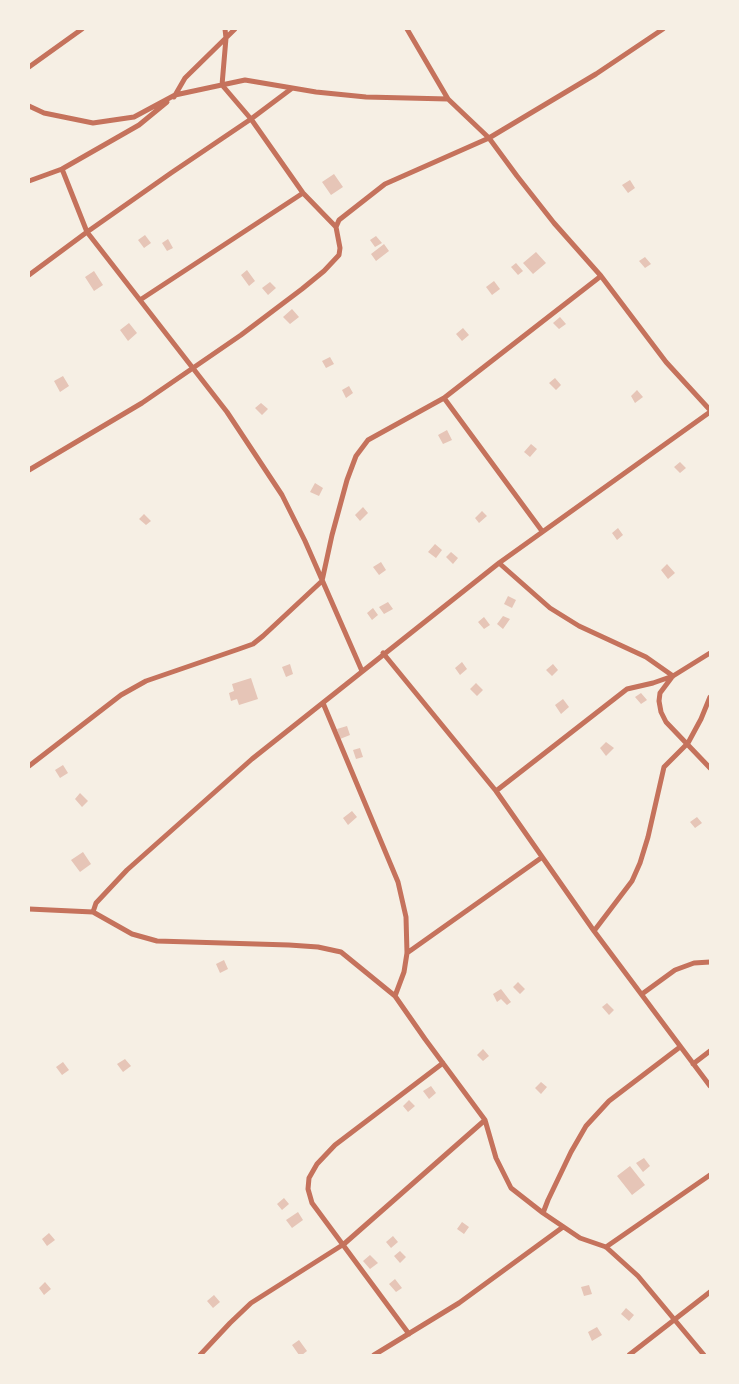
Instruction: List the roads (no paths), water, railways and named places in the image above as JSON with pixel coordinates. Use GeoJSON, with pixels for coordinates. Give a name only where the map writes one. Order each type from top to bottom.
{"type":"FeatureCollection","features":[{"type":"Feature","properties":{"kind":"street"},"geometry":{"type":"LineString","coordinates":[[29,67],[82,29]]}},
{"type":"Feature","properties":{"kind":"street"},"geometry":{"type":"LineString","coordinates":[[29,470],[142,403],[241,335],[324,271],[339,255],[340,248],[336,227],[304,193],[251,119],[222,85],[225,29]]}},
{"type":"Feature","properties":{"kind":"street"},"geometry":{"type":"LineString","coordinates":[[29,181],[62,170],[139,125],[175,95],[184,78],[235,29]]}},
{"type":"Feature","properties":{"kind":"street"},"geometry":{"type":"LineString","coordinates":[[93,912],[96,903],[127,870],[252,759],[383,653],[499,563],[710,411],[666,362],[601,276],[547,214],[489,138],[448,99],[407,29]]}},
{"type":"Feature","properties":{"kind":"street"},"geometry":{"type":"LineString","coordinates":[[336,227],[342,217],[385,184],[489,138],[596,74],[663,29]]}},
{"type":"Feature","properties":{"kind":"street"},"geometry":{"type":"LineString","coordinates":[[29,106],[44,113],[93,123],[134,117],[175,95],[245,80],[291,89],[366,97],[448,99]]}},
{"type":"Feature","properties":{"kind":"street"},"geometry":{"type":"LineString","coordinates":[[29,275],[291,89]]}},
{"type":"Feature","properties":{"kind":"street"},"geometry":{"type":"LineString","coordinates":[[62,170],[87,232],[228,412],[282,495],[305,541],[362,671]]}},
{"type":"Feature","properties":{"kind":"street"},"geometry":{"type":"LineString","coordinates":[[140,300],[304,193]]}},
{"type":"Feature","properties":{"kind":"street"},"geometry":{"type":"LineString","coordinates":[[29,766],[121,695],[146,681],[253,644],[322,581],[347,480],[356,456],[368,440],[444,398],[601,276]]}},
{"type":"Feature","properties":{"kind":"street"},"geometry":{"type":"LineString","coordinates":[[444,398],[542,531]]}},
{"type":"Feature","properties":{"kind":"street"},"geometry":{"type":"LineString","coordinates":[[499,563],[550,608],[610,641],[646,657],[672,676]]}},
{"type":"Feature","properties":{"kind":"street"},"geometry":{"type":"LineString","coordinates":[[383,653],[496,791],[541,858],[710,1086]]}},
{"type":"Feature","properties":{"kind":"street"},"geometry":{"type":"LineString","coordinates":[[496,791],[627,689],[672,676],[710,653]]}},
{"type":"Feature","properties":{"kind":"street"},"geometry":{"type":"LineString","coordinates":[[672,676],[660,693],[660,706],[666,722],[710,768]]}},
{"type":"Feature","properties":{"kind":"street"},"geometry":{"type":"LineString","coordinates":[[594,931],[632,881],[648,837],[664,767],[688,743],[701,719],[710,696]]}},
{"type":"Feature","properties":{"kind":"street"},"geometry":{"type":"LineString","coordinates":[[322,703],[398,882],[406,917],[407,953],[404,972],[395,996]]}},
{"type":"Feature","properties":{"kind":"street"},"geometry":{"type":"LineString","coordinates":[[407,953],[541,858]]}},
{"type":"Feature","properties":{"kind":"street"},"geometry":{"type":"LineString","coordinates":[[29,909],[93,912],[132,934],[157,941],[194,944],[289,945],[333,950],[346,955],[395,996],[425,1040],[485,1120],[496,1158],[511,1188],[543,1214],[580,1238],[606,1247],[638,1276],[704,1355]]}},
{"type":"Feature","properties":{"kind":"street"},"geometry":{"type":"LineString","coordinates":[[642,994],[675,970],[694,963],[710,962]]}},
{"type":"Feature","properties":{"kind":"street"},"geometry":{"type":"LineString","coordinates":[[543,1214],[586,1126],[610,1101],[680,1048]]}},
{"type":"Feature","properties":{"kind":"street"},"geometry":{"type":"LineString","coordinates":[[693,1064],[710,1051]]}},
{"type":"Feature","properties":{"kind":"street"},"geometry":{"type":"LineString","coordinates":[[408,1334],[344,1244],[312,1203],[308,1189],[309,1178],[317,1164],[335,1144],[444,1063]]}},
{"type":"Feature","properties":{"kind":"street"},"geometry":{"type":"LineString","coordinates":[[200,1355],[251,1303],[344,1244],[485,1120]]}},
{"type":"Feature","properties":{"kind":"street"},"geometry":{"type":"LineString","coordinates":[[606,1247],[710,1175]]}},
{"type":"Feature","properties":{"kind":"street"},"geometry":{"type":"LineString","coordinates":[[374,1355],[459,1302],[563,1227]]}},
{"type":"Feature","properties":{"kind":"street"},"geometry":{"type":"LineString","coordinates":[[629,1355],[710,1292]]}}]}
